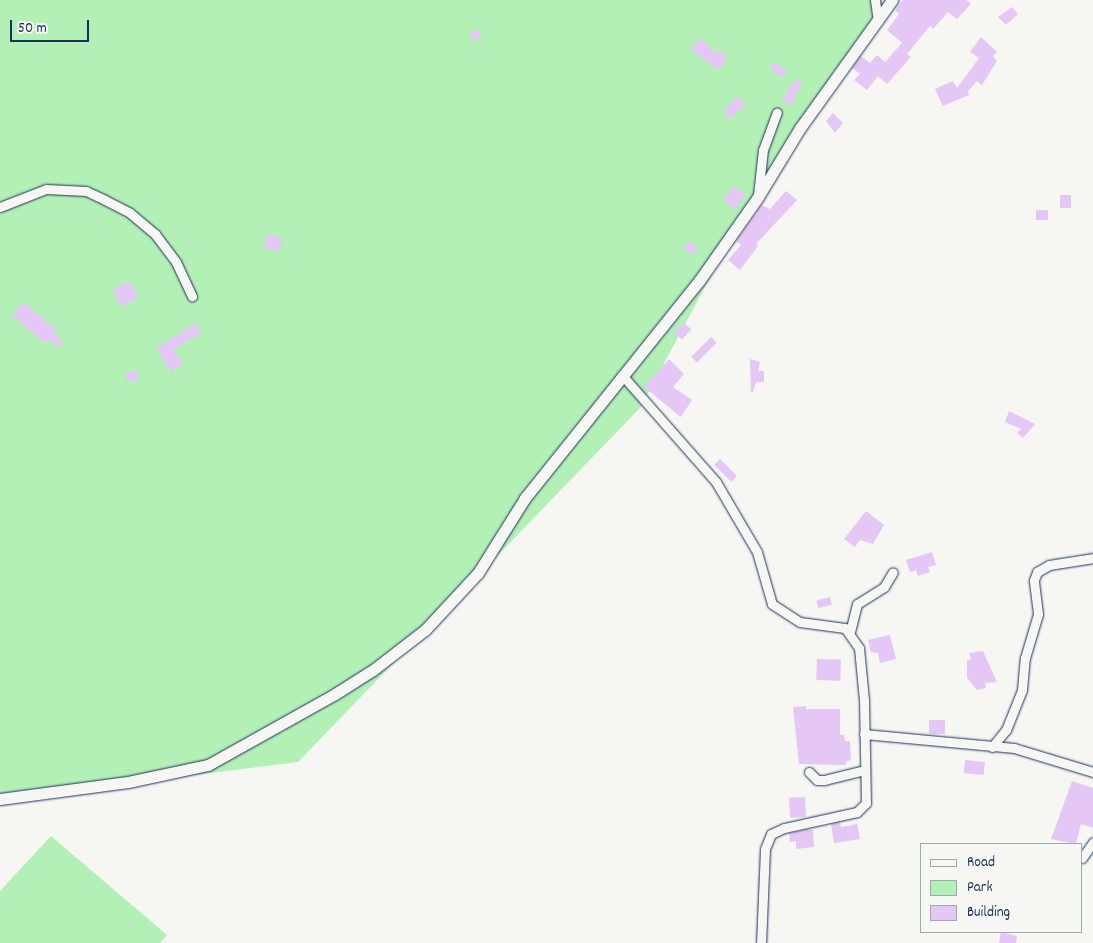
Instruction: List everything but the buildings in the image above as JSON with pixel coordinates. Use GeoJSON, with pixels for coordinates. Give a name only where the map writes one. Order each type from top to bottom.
{"type":"FeatureCollection","features":[{"type":"Feature","properties":{"kind":"street"},"geometry":{"type":"LineString","coordinates":[[875,0],[878,21]]}},
{"type":"Feature","properties":{"kind":"street"},"geometry":{"type":"LineString","coordinates":[[0,799],[128,782],[208,765],[373,670],[425,630],[478,573],[525,498],[622,375],[661,331],[758,197],[800,128],[892,0]]}},
{"type":"Feature","properties":{"kind":"street"},"geometry":{"type":"LineString","coordinates":[[758,197],[763,150],[777,112]]}},
{"type":"Feature","properties":{"kind":"street"},"geometry":{"type":"LineString","coordinates":[[0,207],[46,189],[86,192],[105,200],[130,213],[155,234],[176,262],[192,297]]}},
{"type":"Feature","properties":{"kind":"street"},"geometry":{"type":"LineString","coordinates":[[622,375],[716,482],[757,552],[772,604],[800,622],[839,625],[850,632],[859,648],[866,804],[857,812],[784,828],[772,834],[765,849],[761,943]]}},
{"type":"Feature","properties":{"kind":"street"},"geometry":{"type":"LineString","coordinates":[[992,747],[1006,730],[1022,690],[1025,658],[1038,614],[1034,580],[1037,572],[1050,565],[1093,558]]}},
{"type":"Feature","properties":{"kind":"street"},"geometry":{"type":"LineString","coordinates":[[850,632],[857,604],[884,587],[893,572]]}},
{"type":"Feature","properties":{"kind":"street"},"geometry":{"type":"LineString","coordinates":[[864,734],[1030,751],[1093,772]]}},
{"type":"Feature","properties":{"kind":"street"},"geometry":{"type":"LineString","coordinates":[[809,772],[817,780],[824,780],[865,770]]}},
{"type":"Feature","properties":{"kind":"street"},"geometry":{"type":"LineString","coordinates":[[1083,857],[1093,842]]}},
{"type":"Feature","properties":{"kind":"green space"},"geometry":{"type":"Polygon","coordinates":[[[0,0],[877,0],[877,18],[751,201],[640,408],[298,762],[0,800],[0,0]]]}},
{"type":"Feature","properties":{"kind":"green space"},"geometry":{"type":"Polygon","coordinates":[[[51,836],[167,935],[160,943],[0,943],[0,891],[51,836]]]}}]}
